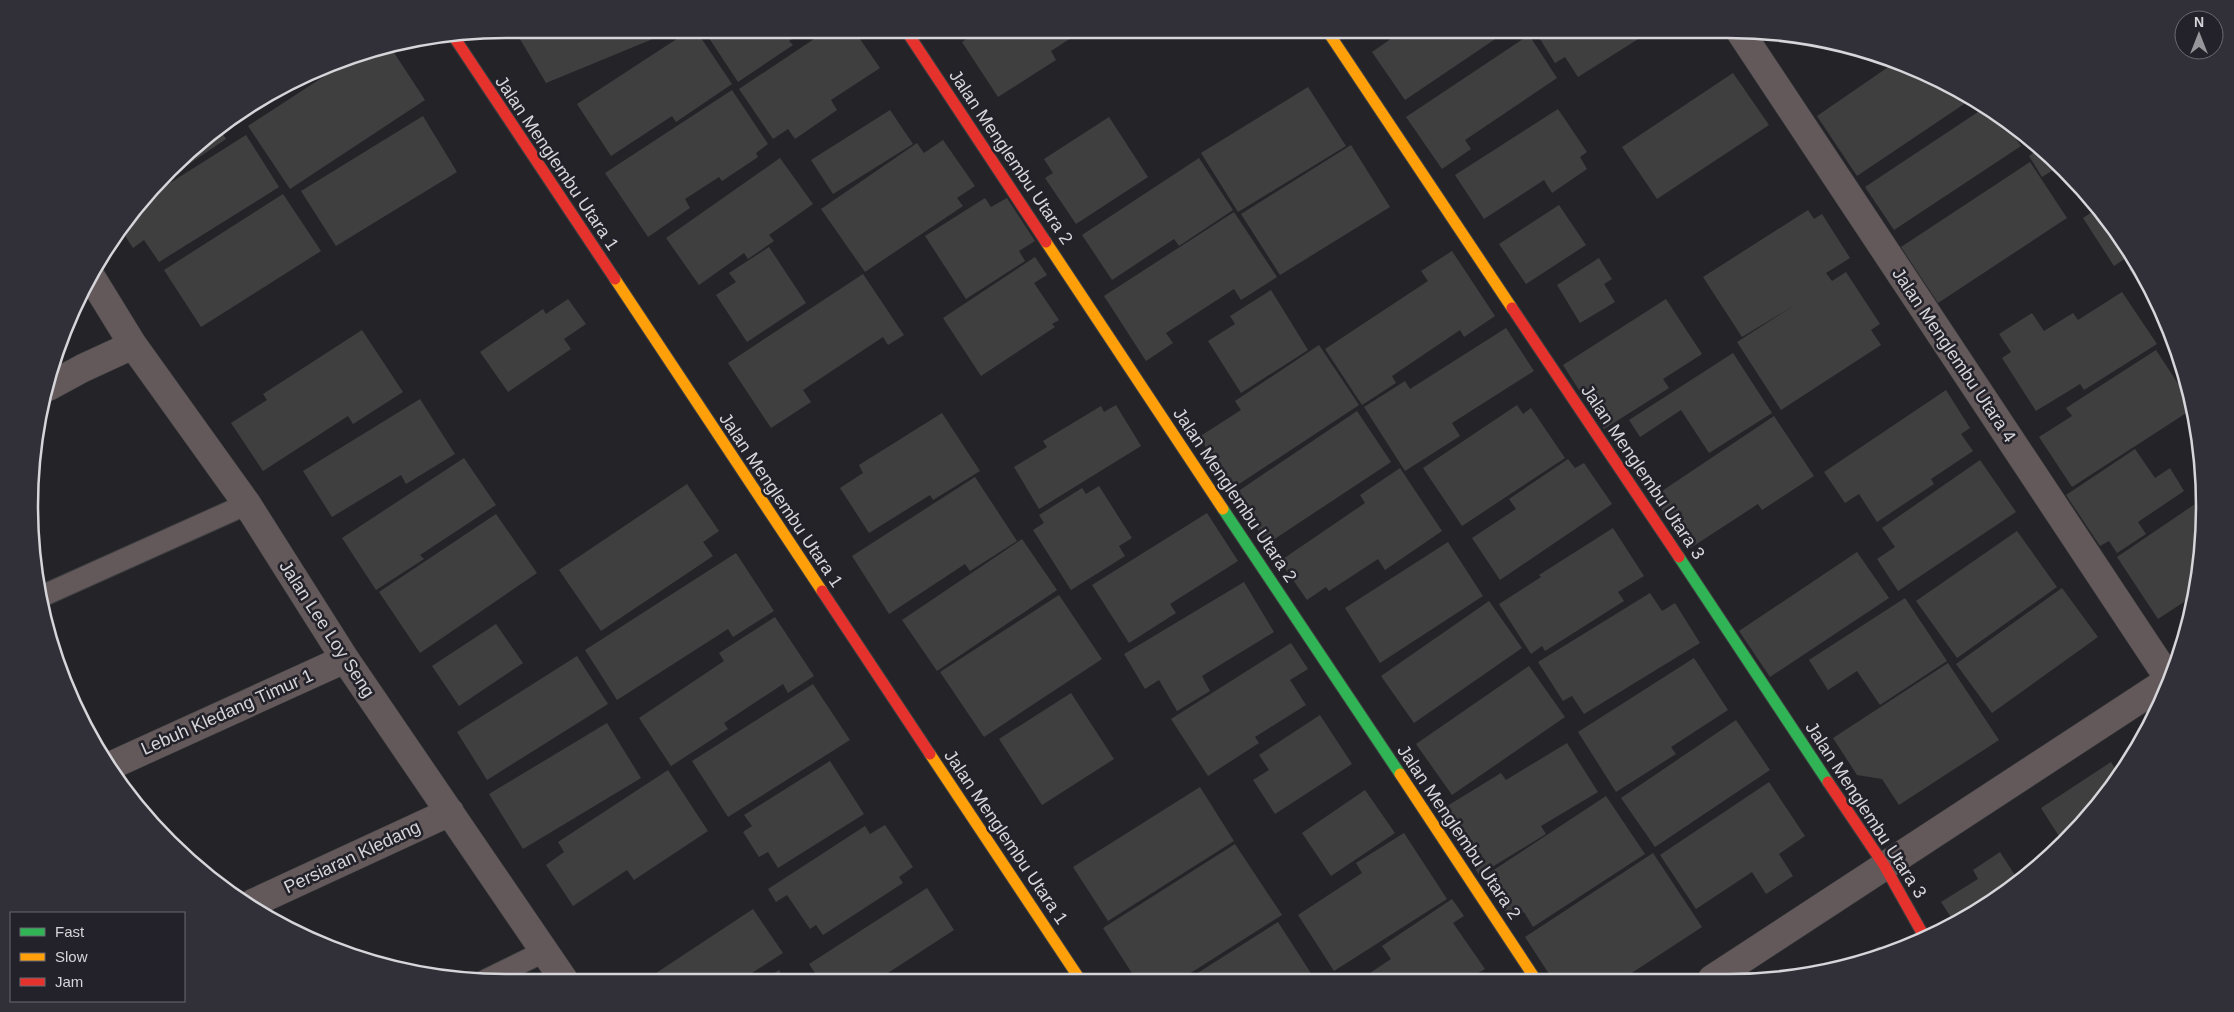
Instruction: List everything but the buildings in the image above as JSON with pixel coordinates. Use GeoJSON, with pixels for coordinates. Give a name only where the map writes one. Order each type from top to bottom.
{"type":"FeatureCollection","features":[{"type":"Feature","properties":{"kind":"street","name":"Jalan Menglembu Utara 2"},"geometry":{"type":"LineString","coordinates":[[911,38],[1532,974]]}},
{"type":"Feature","properties":{"kind":"street","name":"Jalan Menglembu Utara 3"},"geometry":{"type":"LineString","coordinates":[[1332,38],[1884,865],[1922,932]]}},
{"type":"Feature","properties":{"kind":"street","name":"Jalan Menglembu Utara 4"},"geometry":{"type":"LineString","coordinates":[[1745,39],[2166,672]]}},
{"type":"Feature","properties":{"kind":"street","name":"Jalan Menglembu Utara 1"},"geometry":{"type":"LineString","coordinates":[[456,41],[1077,974]]}},
{"type":"Feature","properties":{"kind":"street","name":"Jalan Lee Loy Seng"},"geometry":{"type":"LineString","coordinates":[[95,282],[133,345],[247,504],[345,659],[560,974]]}},
{"type":"Feature","properties":{"kind":"street"},"geometry":{"type":"LineString","coordinates":[[53,384],[133,345]]}},
{"type":"Feature","properties":{"kind":"street","name":"Lebuh Kledang Timur 1"},"geometry":{"type":"LineString","coordinates":[[115,764],[345,659]]}},
{"type":"Feature","properties":{"kind":"street"},"geometry":{"type":"LineString","coordinates":[[1720,974],[1884,865],[2160,687]]}},
{"type":"Feature","properties":{"kind":"street","name":"Persiaran Kledang"},"geometry":{"type":"LineString","coordinates":[[255,902],[450,812]]}},
{"type":"Feature","properties":{"kind":"lane"},"geometry":{"type":"LineString","coordinates":[[47,594],[247,504]]}},
{"type":"Feature","properties":{"kind":"lane"},"geometry":{"type":"LineString","coordinates":[[499,974],[545,951]]}},
{"type":"Feature","properties":{"kind":"traffic: fast"},"geometry":{"type":"LineString","coordinates":[[1223,509],[1400,774]]}},
{"type":"Feature","properties":{"kind":"traffic: fast"},"geometry":{"type":"LineString","coordinates":[[1679,557],[1828,782]]}},
{"type":"Feature","properties":{"kind":"traffic: slow"},"geometry":{"type":"LineString","coordinates":[[1332,38],[1512,308]]}},
{"type":"Feature","properties":{"kind":"traffic: slow"},"geometry":{"type":"LineString","coordinates":[[1046,242],[1223,509]]}},
{"type":"Feature","properties":{"kind":"traffic: slow"},"geometry":{"type":"LineString","coordinates":[[615,279],[822,591]]}},
{"type":"Feature","properties":{"kind":"traffic: slow"},"geometry":{"type":"LineString","coordinates":[[930,754],[1076,974]]}},
{"type":"Feature","properties":{"kind":"traffic: slow"},"geometry":{"type":"LineString","coordinates":[[1400,774],[1532,974]]}},
{"type":"Feature","properties":{"kind":"traffic: jam"},"geometry":{"type":"LineString","coordinates":[[911,38],[1046,242]]}},
{"type":"Feature","properties":{"kind":"traffic: jam"},"geometry":{"type":"LineString","coordinates":[[457,41],[615,279]]}},
{"type":"Feature","properties":{"kind":"traffic: jam"},"geometry":{"type":"LineString","coordinates":[[1512,308],[1679,557]]}},
{"type":"Feature","properties":{"kind":"traffic: jam"},"geometry":{"type":"LineString","coordinates":[[822,591],[930,754]]}},
{"type":"Feature","properties":{"kind":"traffic: jam"},"geometry":{"type":"LineString","coordinates":[[1828,782],[1884,865],[1922,932]]}}]}
